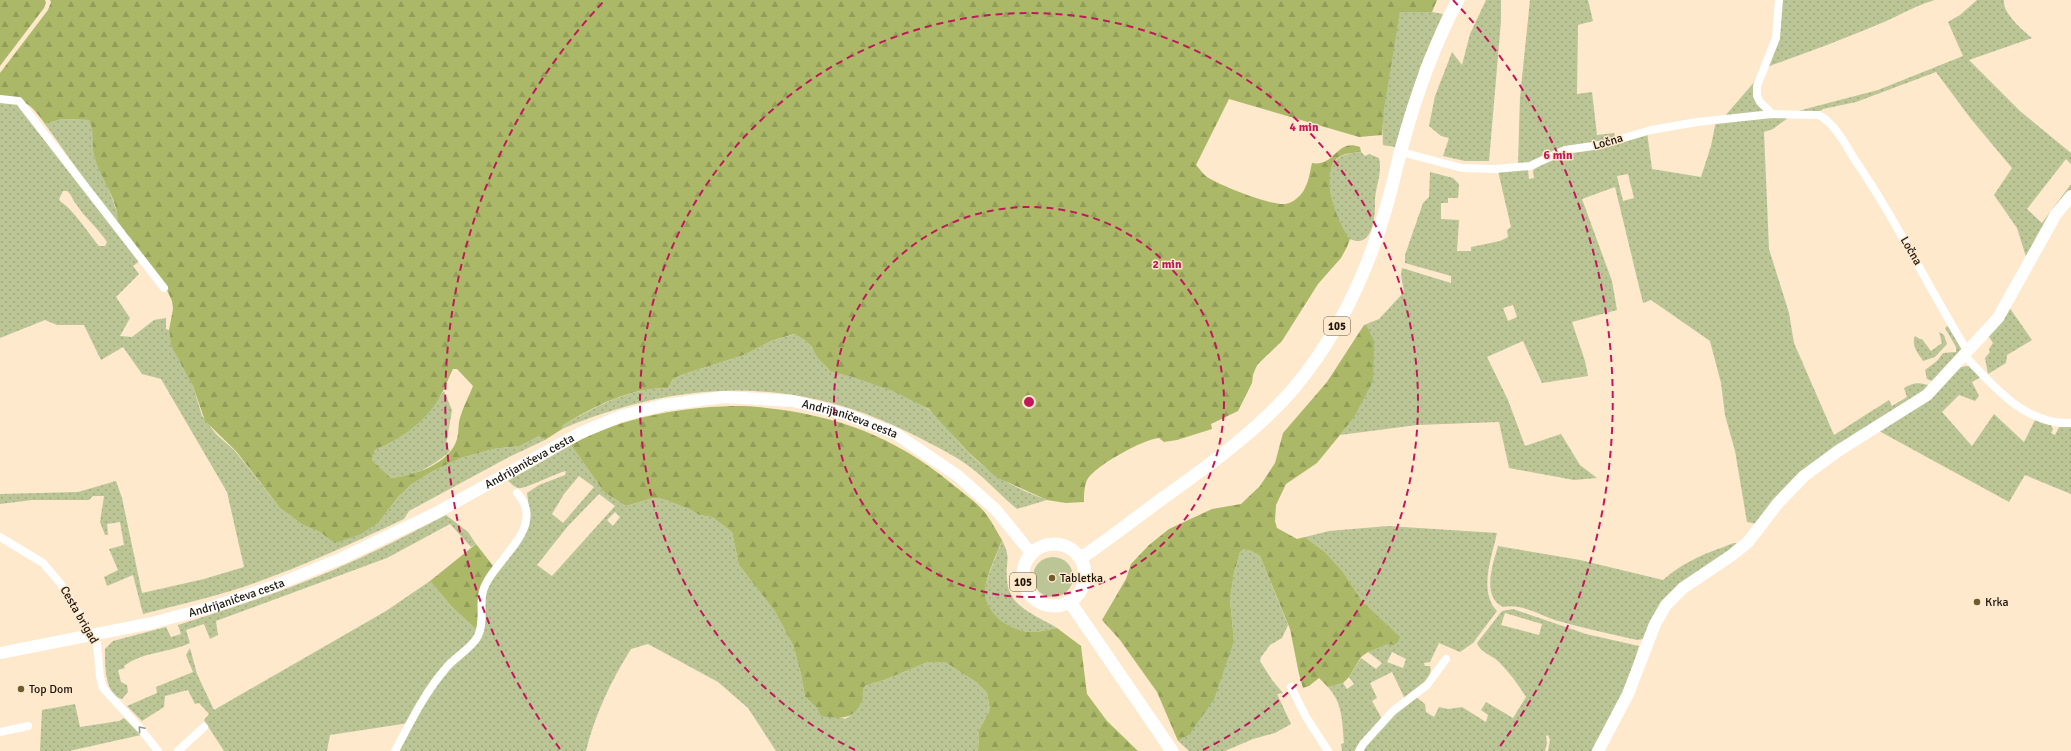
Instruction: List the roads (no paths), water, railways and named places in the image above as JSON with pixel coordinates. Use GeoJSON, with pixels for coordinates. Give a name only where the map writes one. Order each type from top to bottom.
{"type":"FeatureCollection","features":[{"type":"Feature","properties":{"kind":"main road","name":"105"},"geometry":{"type":"LineString","coordinates":[[1081,558],[1197,474],[1251,430],[1294,388],[1330,338],[1359,283],[1384,217],[1401,152],[1425,71],[1444,26],[1458,0]]}},
{"type":"Feature","properties":{"kind":"main road"},"geometry":{"type":"LineString","coordinates":[[1598,751],[1628,694],[1649,636],[1666,605],[1683,588],[1732,555],[1748,542],[1778,503],[1804,476],[1838,451],[1927,395],[1967,354],[1998,318],[2056,214],[2071,196]]}},
{"type":"Feature","properties":{"kind":"main road","name":"Andrijaničeva cesta"},"geometry":{"type":"LineString","coordinates":[[0,653],[93,636],[152,623],[215,606],[274,586],[315,570],[436,513],[580,433],[621,416],[664,405],[724,397],[793,401],[845,414],[896,434],[963,480],[996,510],[1031,553]]}},
{"type":"Feature","properties":{"kind":"main road"},"geometry":{"type":"LineString","coordinates":[[1031,553],[1048,544],[1057,544],[1066,546],[1081,558],[1085,567],[1086,578],[1078,596],[1070,602],[1172,751]]}},
{"type":"Feature","properties":{"kind":"main road","name":"105"},"geometry":{"type":"LineString","coordinates":[[1031,553],[1025,561],[1023,571],[1023,581],[1029,594],[1041,604],[1050,606],[1061,606],[1070,602]]}},
{"type":"Feature","properties":{"kind":"street"},"geometry":{"type":"LineString","coordinates":[[1772,114],[1760,102],[1757,86],[1776,38],[1779,0]]}},
{"type":"Feature","properties":{"kind":"street"},"geometry":{"type":"LineString","coordinates":[[0,99],[19,101],[164,288]]}},
{"type":"Feature","properties":{"kind":"street","name":"Ločna"},"geometry":{"type":"LineString","coordinates":[[1401,152],[1462,168],[1495,169],[1530,166],[1565,150],[1600,145],[1651,130],[1697,122],[1772,114],[1818,115],[1824,118],[1838,134],[1878,194],[1967,354],[1995,388],[2016,405],[2038,417],[2053,422],[2071,423]]}},
{"type":"Feature","properties":{"kind":"street"},"geometry":{"type":"LineString","coordinates":[[395,751],[445,669],[478,636],[482,626],[483,592],[487,581],[513,549],[525,526],[526,509],[524,501],[516,493]]}},
{"type":"Feature","properties":{"kind":"street","name":"Cesta brigad"},"geometry":{"type":"LineString","coordinates":[[0,537],[43,563],[60,583],[97,644],[101,683],[106,693],[122,709],[158,751]]}},
{"type":"Feature","properties":{"kind":"street"},"geometry":{"type":"LineString","coordinates":[[1359,751],[1363,744],[1393,711],[1427,685],[1446,659]]}},
{"type":"Feature","properties":{"kind":"street"},"geometry":{"type":"LineString","coordinates":[[1291,687],[1306,717],[1328,751]]}},
{"type":"Feature","properties":{"kind":"street"},"geometry":{"type":"LineString","coordinates":[[0,732],[28,726]]}},
{"type":"Feature","properties":{"kind":"street"},"geometry":{"type":"LineString","coordinates":[[178,751],[204,727]]}},
{"type":"Feature","properties":{"kind":"place","name":"Tabletka"},"geometry":{"type":"Point","coordinates":[1052,578]}},
{"type":"Feature","properties":{"kind":"place","name":"Krka"},"geometry":{"type":"Point","coordinates":[1977,602]}},
{"type":"Feature","properties":{"kind":"place","name":"Top Dom"},"geometry":{"type":"Point","coordinates":[21,689]}}]}
